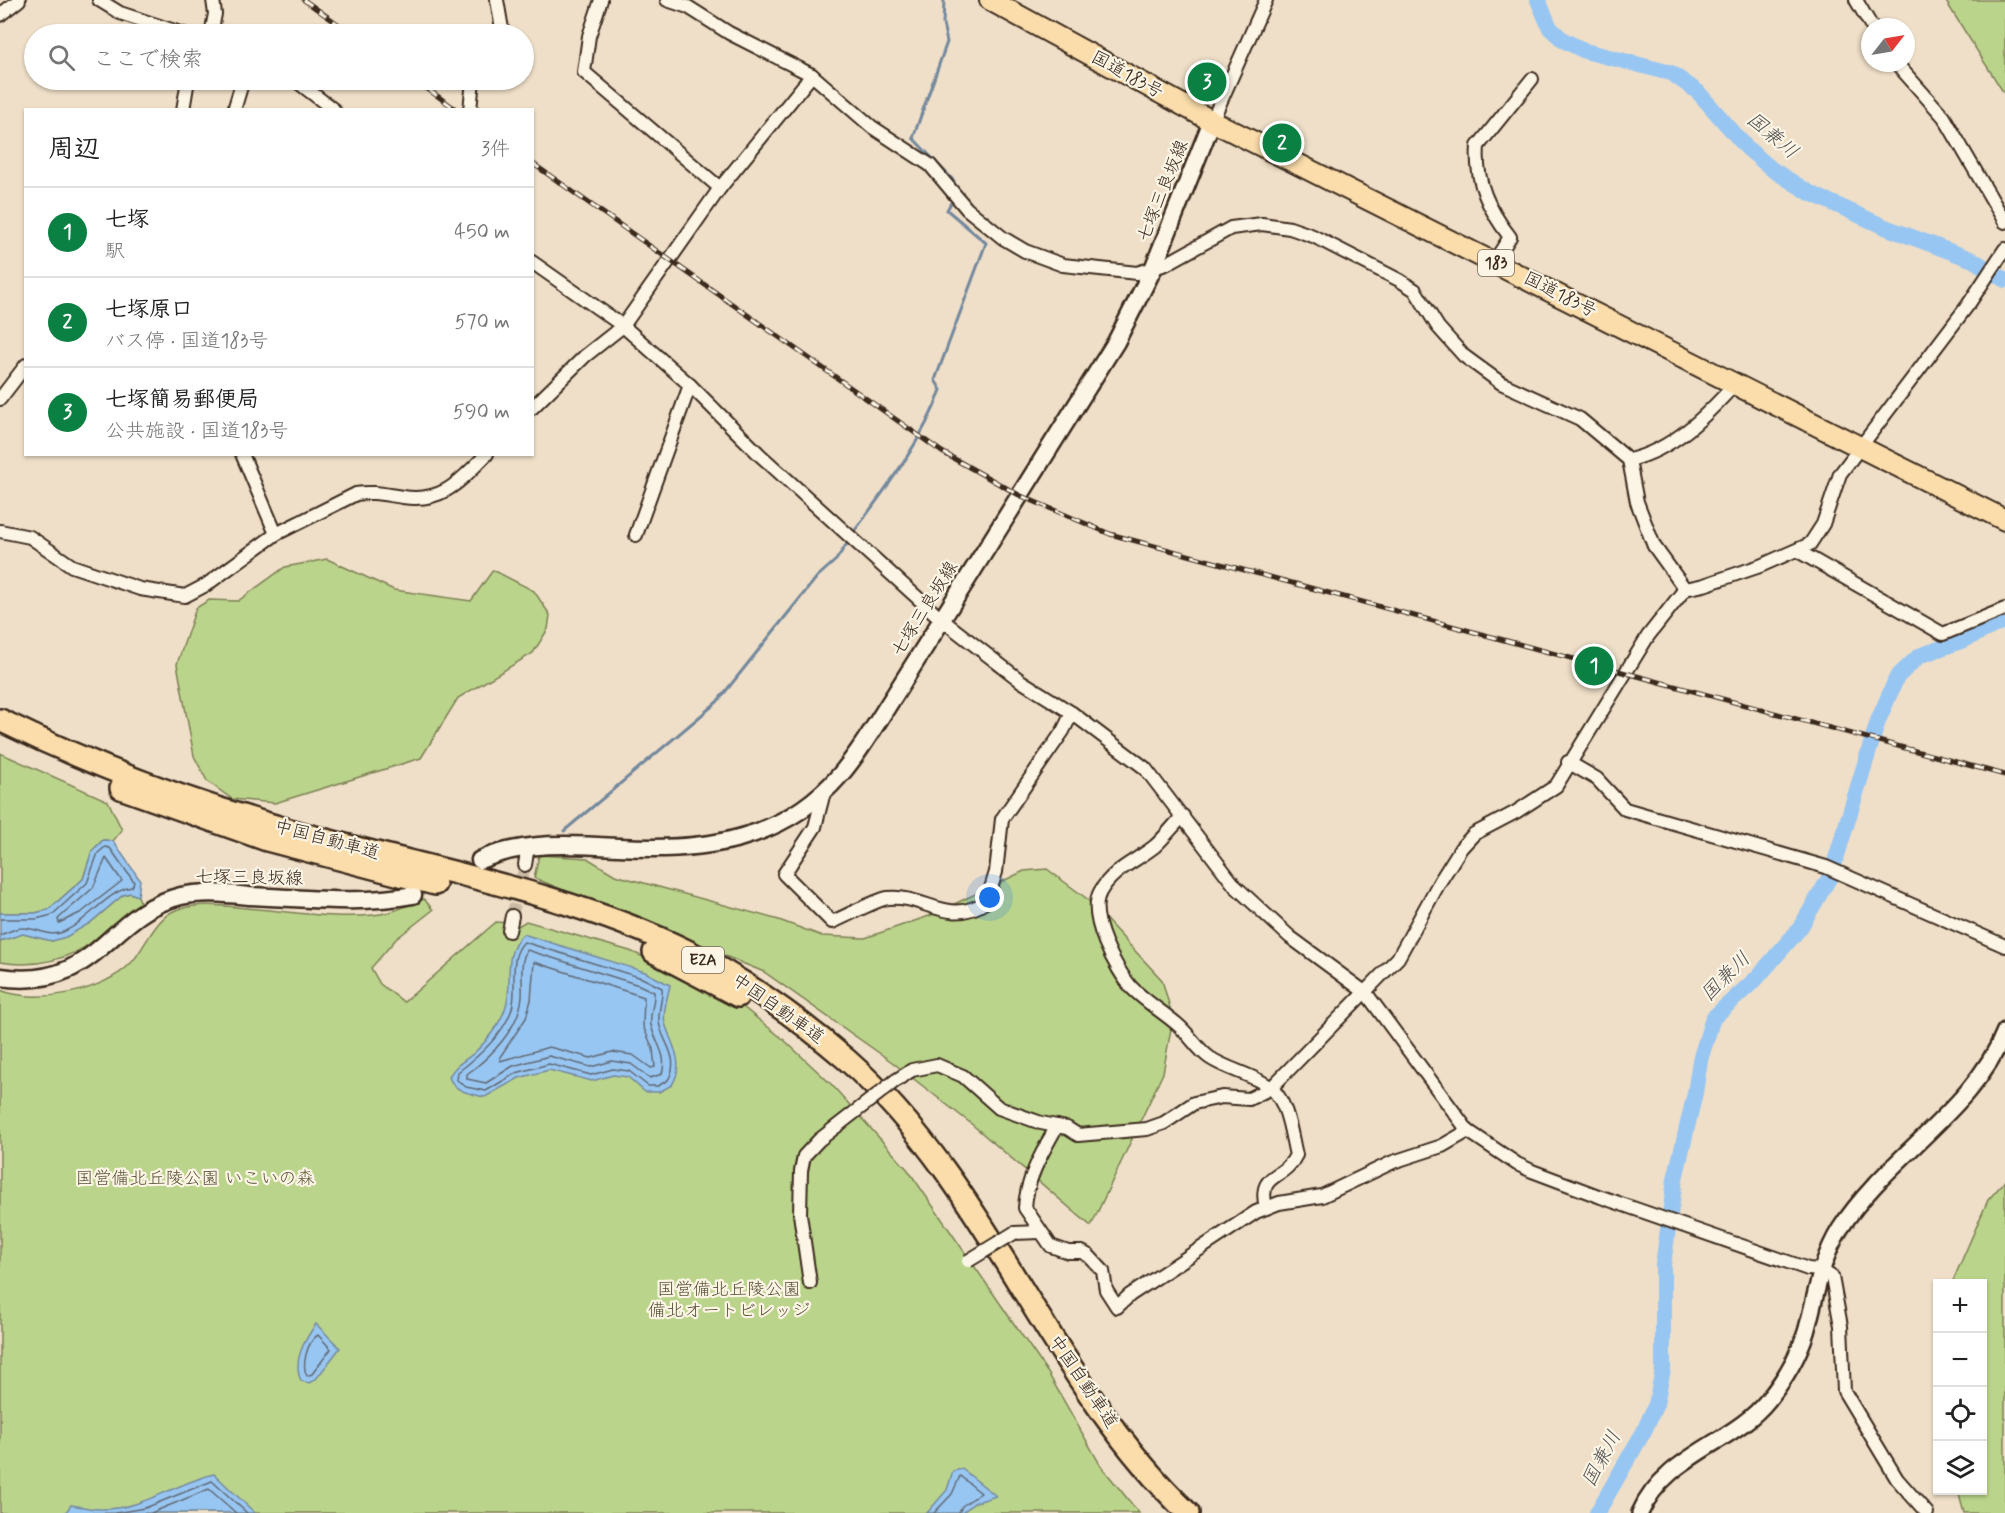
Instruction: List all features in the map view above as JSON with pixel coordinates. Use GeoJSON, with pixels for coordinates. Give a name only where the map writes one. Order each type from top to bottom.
{"type":"FeatureCollection","features":[{"type":"Feature","properties":{"kind":"highway","name":"国道183号"},"geometry":{"type":"LineString","coordinates":[[990,0],[1212,121],[2005,520]]}},
{"type":"Feature","properties":{"kind":"highway","name":"中国自動車道"},"geometry":{"type":"LineString","coordinates":[[0,720],[100,765],[270,825],[613,920],[685,950],[748,985],[813,1032],[850,1063],[924,1143],[971,1204],[1093,1402],[1133,1453],[1188,1513]]}},
{"type":"Feature","properties":{"kind":"highway","name":"中国自動車道"},"geometry":{"type":"LineString","coordinates":[[0,735],[47,758],[158,803],[267,840],[470,892],[608,933],[678,963],[742,998],[803,1042],[840,1073],[913,1151],[959,1213],[1081,1409],[1121,1462],[1167,1513]]}},
{"type":"Feature","properties":{"kind":"main road","name":"七塚三良坂線"},"geometry":{"type":"LineString","coordinates":[[480,860],[505,849],[528,846],[585,845],[675,849],[714,845],[745,837],[772,826],[825,791],[858,751],[1116,342],[1153,269],[1212,121]]}},
{"type":"Feature","properties":{"kind":"main road","name":"七塚三良坂線"},"geometry":{"type":"LineString","coordinates":[[0,977],[27,980],[67,972],[86,960],[145,912],[181,896],[215,894],[379,902],[414,895]]}},
{"type":"Feature","properties":{"kind":"street"},"geometry":{"type":"LineString","coordinates":[[0,15],[18,0]]}},
{"type":"Feature","properties":{"kind":"street"},"geometry":{"type":"LineString","coordinates":[[99,0],[120,14],[152,24]]}},
{"type":"Feature","properties":{"kind":"street"},"geometry":{"type":"LineString","coordinates":[[213,0],[215,14],[213,24]]}},
{"type":"Feature","properties":{"kind":"street"},"geometry":{"type":"LineString","coordinates":[[497,0],[501,24]]}},
{"type":"Feature","properties":{"kind":"street"},"geometry":{"type":"LineString","coordinates":[[600,0],[589,36],[584,72],[608,95],[648,124],[720,188]]}},
{"type":"Feature","properties":{"kind":"street"},"geometry":{"type":"LineString","coordinates":[[668,0],[688,8],[729,33],[812,75],[872,127],[930,165],[967,209],[1024,251],[1063,265],[1137,273],[1153,269],[1214,236],[1249,224],[1290,228],[1312,236],[1415,290],[1438,327],[1464,356],[1501,383],[1580,419],[1629,460],[1637,502],[1654,546],[1685,589]]}},
{"type":"Feature","properties":{"kind":"street"},"geometry":{"type":"LineString","coordinates":[[1212,121],[1266,0]]}},
{"type":"Feature","properties":{"kind":"street"},"geometry":{"type":"LineString","coordinates":[[1856,0],[1867,18]]}},
{"type":"Feature","properties":{"kind":"street"},"geometry":{"type":"LineString","coordinates":[[1904,72],[1944,117],[2005,222]]}},
{"type":"Feature","properties":{"kind":"street"},"geometry":{"type":"LineString","coordinates":[[534,406],[585,356],[623,326],[720,188],[812,75]]}},
{"type":"Feature","properties":{"kind":"street"},"geometry":{"type":"LineString","coordinates":[[1494,262],[1510,237],[1491,212],[1479,178],[1478,146],[1532,79]]}},
{"type":"Feature","properties":{"kind":"street"},"geometry":{"type":"LineString","coordinates":[[183,108],[186,90]]}},
{"type":"Feature","properties":{"kind":"street"},"geometry":{"type":"LineString","coordinates":[[235,108],[240,90]]}},
{"type":"Feature","properties":{"kind":"street"},"geometry":{"type":"LineString","coordinates":[[308,90],[331,108]]}},
{"type":"Feature","properties":{"kind":"street"},"geometry":{"type":"LineString","coordinates":[[470,108],[472,90]]}},
{"type":"Feature","properties":{"kind":"street"},"geometry":{"type":"LineString","coordinates":[[810,1283],[800,1214],[801,1172],[804,1156],[819,1140],[912,1070],[937,1065],[963,1076],[999,1108],[1067,1128],[1078,1135],[1147,1129],[1164,1123],[1194,1103],[1222,1097],[1250,1099],[1271,1088],[1398,958],[1438,883],[1461,848],[1474,834],[1516,812],[1556,786],[1568,762],[1581,746],[1648,636],[1685,589],[1704,585],[1798,551],[1810,544],[1823,524],[1840,474],[1968,305],[2003,254]]}},
{"type":"Feature","properties":{"kind":"street"},"geometry":{"type":"LineString","coordinates":[[534,263],[623,326],[690,385],[760,455],[941,619],[1021,681],[1072,713],[1145,768],[1235,886],[1290,937],[1366,993],[1467,1131],[1517,1164],[1532,1171],[1808,1269],[1821,1270],[1832,1277],[1841,1326],[1844,1391],[1897,1479],[1927,1513]]}},
{"type":"Feature","properties":{"kind":"street"},"geometry":{"type":"LineString","coordinates":[[0,399],[24,368]]}},
{"type":"Feature","properties":{"kind":"street"},"geometry":{"type":"LineString","coordinates":[[1629,460],[1643,457],[1678,438],[1713,409],[1736,383]]}},
{"type":"Feature","properties":{"kind":"street"},"geometry":{"type":"LineString","coordinates":[[636,536],[690,385]]}},
{"type":"Feature","properties":{"kind":"street"},"geometry":{"type":"LineString","coordinates":[[243,456],[276,534]]}},
{"type":"Feature","properties":{"kind":"street"},"geometry":{"type":"LineString","coordinates":[[0,531],[30,537],[72,566],[140,589],[185,596],[206,585],[276,534],[356,494],[369,492],[430,498],[455,486],[484,456]]}},
{"type":"Feature","properties":{"kind":"street"},"geometry":{"type":"LineString","coordinates":[[1798,551],[1943,634],[2005,609]]}},
{"type":"Feature","properties":{"kind":"street"},"geometry":{"type":"LineString","coordinates":[[825,791],[814,827],[784,874],[831,922],[890,898],[945,912],[971,910],[987,901],[996,872],[1002,819],[1063,731],[1072,713]]}},
{"type":"Feature","properties":{"kind":"street"},"geometry":{"type":"LineString","coordinates":[[1568,762],[1597,779],[1625,809],[1826,867],[2005,946]]}},
{"type":"Feature","properties":{"kind":"street"},"geometry":{"type":"LineString","coordinates":[[1183,816],[1155,846],[1114,873],[1104,887],[1096,905],[1102,934],[1130,985],[1148,1003],[1177,1024],[1207,1056],[1271,1088],[1282,1104],[1296,1155],[1281,1171],[1265,1183],[1262,1194],[1266,1208]]}},
{"type":"Feature","properties":{"kind":"street"},"geometry":{"type":"LineString","coordinates":[[525,866],[528,846]]}},
{"type":"Feature","properties":{"kind":"street"},"geometry":{"type":"LineString","coordinates":[[509,931],[512,916]]}},
{"type":"Feature","properties":{"kind":"street"},"geometry":{"type":"LineString","coordinates":[[1640,1513],[1660,1483],[1674,1470],[1767,1402],[1796,1358],[1805,1333],[1821,1270],[1839,1230],[1868,1191],[1978,1080],[1998,1049],[2005,1031]]}},
{"type":"Feature","properties":{"kind":"street"},"geometry":{"type":"LineString","coordinates":[[1056,1126],[1038,1161],[1025,1200],[1025,1209],[1040,1232],[1057,1249],[1082,1252],[1089,1257],[1103,1272],[1106,1290],[1117,1306],[1200,1247],[1266,1208],[1322,1196],[1393,1162],[1442,1146],[1467,1131]]}},
{"type":"Feature","properties":{"kind":"street"},"geometry":{"type":"LineString","coordinates":[[968,1260],[1014,1233],[1040,1232]]}},
{"type":"Feature","properties":{"kind":"green space"},"geometry":{"type":"Polygon","coordinates":[[[1945,0],[2005,0],[2005,95],[1945,0]]]}},
{"type":"Feature","properties":{"kind":"green space"},"geometry":{"type":"Polygon","coordinates":[[[327,559],[394,590],[471,601],[493,570],[534,591],[550,615],[548,629],[533,653],[458,698],[421,758],[275,803],[232,799],[207,781],[194,756],[177,664],[196,608],[209,600],[238,601],[285,567],[327,559]]]}},
{"type":"Feature","properties":{"kind":"green space"},"geometry":{"type":"Polygon","coordinates":[[[0,753],[108,801],[122,830],[113,841],[103,840],[92,851],[83,879],[48,910],[35,913],[0,913],[0,753]]]}},
{"type":"Feature","properties":{"kind":"green space"},"geometry":{"type":"Polygon","coordinates":[[[539,855],[587,858],[615,875],[779,920],[822,936],[865,938],[929,916],[1024,871],[1047,869],[1086,898],[1162,980],[1173,1018],[1163,1073],[1091,1226],[969,1122],[892,1062],[764,972],[534,878],[539,855]]]}},
{"type":"Feature","properties":{"kind":"green space"},"geometry":{"type":"Polygon","coordinates":[[[130,893],[138,896],[141,904],[109,931],[77,951],[42,963],[0,962],[0,941],[23,934],[52,941],[90,923],[123,895],[130,893]]]}},
{"type":"Feature","properties":{"kind":"green space"},"geometry":{"type":"Polygon","coordinates":[[[424,899],[433,910],[396,939],[371,968],[380,984],[404,1002],[496,922],[509,923],[515,928],[526,921],[630,951],[704,983],[738,1003],[783,1039],[831,1084],[908,1170],[1048,1373],[1101,1466],[1139,1513],[0,1513],[0,990],[15,994],[51,996],[88,988],[105,981],[132,962],[163,919],[176,910],[186,907],[216,905],[358,916],[390,912],[424,899]]]}},
{"type":"Feature","properties":{"kind":"green space"},"geometry":{"type":"Polygon","coordinates":[[[2005,1181],[2005,1513],[1964,1513],[1959,1495],[1987,1495],[1987,1279],[1954,1279],[1988,1200],[2005,1181]]]}},
{"type":"Feature","properties":{"kind":"water"},"geometry":{"type":"Polygon","coordinates":[[[103,840],[113,841],[140,880],[138,896],[130,893],[123,895],[90,923],[66,937],[52,941],[23,934],[0,941],[0,913],[35,913],[48,910],[83,879],[92,851],[103,840]]]}},
{"type":"Feature","properties":{"kind":"water"},"geometry":{"type":"Polygon","coordinates":[[[523,934],[645,972],[670,985],[664,1019],[678,1061],[676,1077],[672,1085],[659,1092],[645,1092],[628,1077],[613,1075],[592,1081],[549,1070],[519,1078],[485,1097],[464,1092],[451,1082],[449,1077],[451,1073],[484,1042],[503,1014],[508,999],[512,952],[523,934]]]}},
{"type":"Feature","properties":{"kind":"water"},"geometry":{"type":"Polygon","coordinates":[[[316,1324],[340,1348],[316,1379],[309,1383],[301,1381],[298,1366],[307,1337],[316,1324]]]}},
{"type":"Feature","properties":{"kind":"water"},"geometry":{"type":"Polygon","coordinates":[[[962,1469],[996,1496],[974,1503],[962,1513],[927,1513],[947,1490],[953,1471],[962,1469]]]}},
{"type":"Feature","properties":{"kind":"water"},"geometry":{"type":"Polygon","coordinates":[[[214,1474],[255,1513],[65,1513],[71,1505],[92,1509],[129,1506],[214,1474]]]}},
{"type":"Feature","properties":{"kind":"waterway"},"geometry":{"type":"LineString","coordinates":[[944,0],[943,24],[947,42],[913,138],[954,181],[956,190]]}},
{"type":"Feature","properties":{"kind":"waterway","name":"国兼川"},"geometry":{"type":"LineString","coordinates":[[1538,0],[1550,28],[1563,40],[1585,51],[1671,73],[1698,92],[1747,148],[1773,170],[1810,193],[1885,227],[1973,260],[2005,280]]}},
{"type":"Feature","properties":{"kind":"waterway"},"geometry":{"type":"LineString","coordinates":[[853,533],[914,446],[933,409],[941,390],[935,380],[986,243],[947,210],[953,199]]}},
{"type":"Feature","properties":{"kind":"waterway"},"geometry":{"type":"LineString","coordinates":[[564,831],[717,702],[817,577],[836,560],[850,539]]}},
{"type":"Feature","properties":{"kind":"waterway","name":"国兼川"},"geometry":{"type":"LineString","coordinates":[[1597,1513],[1644,1431],[1656,1404],[1663,1369],[1663,1265],[1675,1179],[1695,1093],[1700,1060],[1713,1018],[1757,978],[1800,928],[1831,875],[1878,721],[1897,677],[1919,656],[1964,640],[2005,620]]}},
{"type":"Feature","properties":{"kind":"tunnel"},"geometry":{"type":"LineString","coordinates":[[512,916],[525,865]]}},
{"type":"Feature","properties":{"kind":"railway"},"geometry":{"type":"LineString","coordinates":[[304,0],[338,24]]}},
{"type":"Feature","properties":{"kind":"railway"},"geometry":{"type":"LineString","coordinates":[[429,90],[454,108]]}},
{"type":"Feature","properties":{"kind":"railway"},"geometry":{"type":"LineString","coordinates":[[534,164],[942,452],[1019,495],[1110,534],[2005,775]]}},
{"type":"Feature","properties":{"kind":"place","name":"七塚簡易郵便局"},"geometry":{"type":"Point","coordinates":[1207,82]}},
{"type":"Feature","properties":{"kind":"place","name":"七塚原口"},"geometry":{"type":"Point","coordinates":[1282,143]}},
{"type":"Feature","properties":{"kind":"place","name":"七塚"},"geometry":{"type":"Point","coordinates":[1594,666]}},
{"type":"Feature","properties":{"kind":"park label","name":"国営備北丘陵公園 いこいの森"},"geometry":{"type":"Point","coordinates":[195,1179]}},
{"type":"Feature","properties":{"kind":"park label","name":"国営備北丘陵公園 備北オートビレッジ"},"geometry":{"type":"Point","coordinates":[729,1300]}}]}
